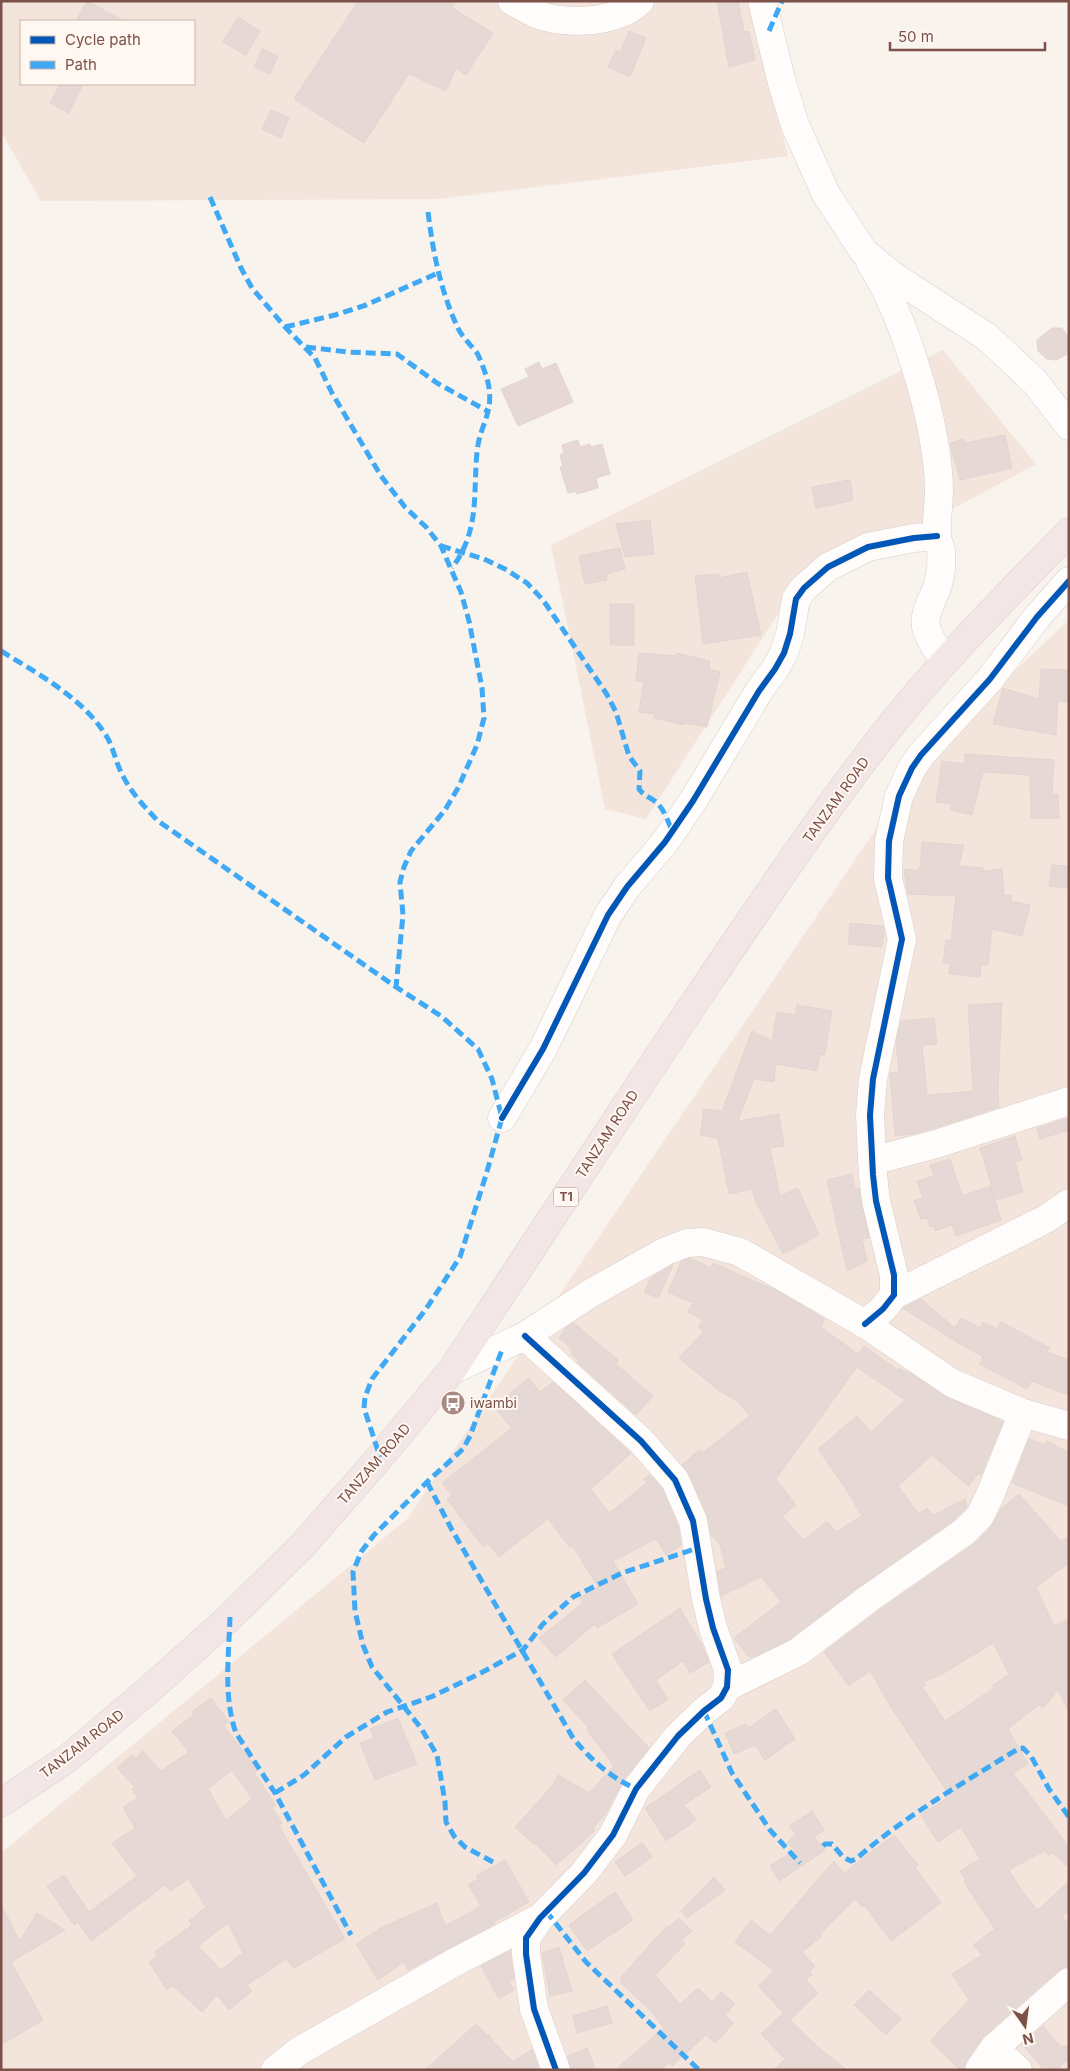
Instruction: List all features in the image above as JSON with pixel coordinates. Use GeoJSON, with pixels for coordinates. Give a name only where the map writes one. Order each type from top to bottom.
{"type":"FeatureCollection","features":[{"type":"Feature","properties":{"kind":"highway","name":"TANZAM ROAD"},"geometry":{"type":"LineString","coordinates":[[1,1803],[67,1759],[152,1688],[304,1545],[392,1443],[452,1370],[670,1039],[782,874],[882,736],[944,661],[1069,532]]}},
{"type":"Feature","properties":{"kind":"street"},"geometry":{"type":"LineString","coordinates":[[512,1],[537,14],[558,19],[579,20],[607,10],[625,12],[640,1]]}},
{"type":"Feature","properties":{"kind":"street"},"geometry":{"type":"LineString","coordinates":[[762,1],[782,83],[795,125],[826,194],[884,284],[908,346],[923,397],[933,440],[939,489],[937,536],[941,550],[939,576],[933,598],[925,615],[926,627],[944,661]]}},
{"type":"Feature","properties":{"kind":"street"},"geometry":{"type":"LineString","coordinates":[[864,252],[894,276],[987,337],[1034,382],[1069,426]]}},
{"type":"Feature","properties":{"kind":"street"},"geometry":{"type":"LineString","coordinates":[[502,1118],[543,1049],[608,915],[627,887],[665,842],[775,669],[784,653],[790,634],[796,599],[804,588],[828,567],[868,547],[914,538],[937,536]]}},
{"type":"Feature","properties":{"kind":"street"},"geometry":{"type":"LineString","coordinates":[[894,1295],[894,1275],[876,1200],[870,1116],[873,1079],[902,939],[888,878],[890,841],[899,796],[912,768],[921,755],[990,679],[1037,617],[1069,581]]}},
{"type":"Feature","properties":{"kind":"street"},"geometry":{"type":"LineString","coordinates":[[872,1161],[936,1144],[1069,1101]]}},
{"type":"Feature","properties":{"kind":"street"},"geometry":{"type":"LineString","coordinates":[[865,1324],[883,1309],[894,1295],[1046,1219],[1069,1203]]}},
{"type":"Feature","properties":{"kind":"street"},"geometry":{"type":"LineString","coordinates":[[452,1370],[525,1336],[591,1293],[666,1251],[687,1243],[703,1242],[740,1252],[865,1324],[952,1383],[1023,1413],[1069,1426]]}},
{"type":"Feature","properties":{"kind":"street"},"geometry":{"type":"LineString","coordinates":[[525,1336],[641,1441],[675,1480],[689,1508],[697,1536],[713,1628],[728,1670],[727,1687],[721,1698],[704,1711],[678,1736],[636,1788],[613,1835],[584,1872],[540,1918],[526,1938],[526,1954],[534,2009],[556,2070]]}},
{"type":"Feature","properties":{"kind":"street"},"geometry":{"type":"LineString","coordinates":[[727,1687],[798,1652],[868,1599],[964,1532],[980,1516],[1023,1413]]}},
{"type":"Feature","properties":{"kind":"street"},"geometry":{"type":"LineString","coordinates":[[275,2070],[299,2051],[457,1961],[540,1918]]}},
{"type":"Feature","properties":{"kind":"street"},"geometry":{"type":"LineString","coordinates":[[979,2070],[994,2048],[1069,1982]]}},
{"type":"Feature","properties":{"kind":"street"},"geometry":{"type":"LineString","coordinates":[[994,2048],[1018,2070]]}},
{"type":"Feature","properties":{"kind":"shaded area"},"geometry":{"type":"Polygon","coordinates":[[[1,1],[749,1],[788,156],[439,199],[41,201],[1,132],[1,1]]]}},
{"type":"Feature","properties":{"kind":"shaded area"},"geometry":{"type":"Polygon","coordinates":[[[943,350],[1036,464],[789,597],[646,819],[605,809],[551,545],[943,350]]]}},
{"type":"Feature","properties":{"kind":"shaded area"},"geometry":{"type":"Polygon","coordinates":[[[1069,620],[1069,2070],[1,2070],[1,1853],[407,1519],[929,751],[1069,620]]]}},
{"type":"Feature","properties":{"kind":"building"},"geometry":{"type":"Polygon","coordinates":[[[87,1],[122,20],[77,20],[87,1]]]}},
{"type":"Feature","properties":{"kind":"building"},"geometry":{"type":"Polygon","coordinates":[[[358,1],[456,1],[452,8],[493,33],[466,75],[456,68],[446,91],[409,74],[364,143],[294,99],[358,1]]]}},
{"type":"Feature","properties":{"kind":"building"},"geometry":{"type":"Polygon","coordinates":[[[717,1],[738,1],[744,32],[749,31],[755,60],[729,67],[717,1]]]}},
{"type":"Feature","properties":{"kind":"building"},"geometry":{"type":"Polygon","coordinates":[[[238,17],[260,31],[246,55],[223,42],[238,17]]]}},
{"type":"Feature","properties":{"kind":"building"},"geometry":{"type":"Polygon","coordinates":[[[629,31],[646,38],[630,77],[608,67],[616,50],[620,52],[629,31]]]}},
{"type":"Feature","properties":{"kind":"building"},"geometry":{"type":"Polygon","coordinates":[[[262,49],[278,56],[270,74],[254,67],[262,49]]]}},
{"type":"Feature","properties":{"kind":"building"},"geometry":{"type":"Polygon","coordinates":[[[59,85],[83,85],[69,113],[50,103],[59,85]]]}},
{"type":"Feature","properties":{"kind":"building"},"geometry":{"type":"Polygon","coordinates":[[[271,110],[289,118],[281,138],[262,129],[271,110]]]}},
{"type":"Feature","properties":{"kind":"building"},"geometry":{"type":"Polygon","coordinates":[[[1052,328],[1062,328],[1069,339],[1069,353],[1056,360],[1047,359],[1038,351],[1037,340],[1052,328]]]}},
{"type":"Feature","properties":{"kind":"building"},"geometry":{"type":"Polygon","coordinates":[[[539,362],[542,369],[556,363],[573,402],[518,426],[501,389],[529,377],[525,369],[539,362]]]}},
{"type":"Feature","properties":{"kind":"building"},"geometry":{"type":"Polygon","coordinates":[[[1005,435],[1012,468],[960,480],[950,443],[964,439],[965,443],[1005,435]]]}},
{"type":"Feature","properties":{"kind":"building"},"geometry":{"type":"Polygon","coordinates":[[[578,440],[580,447],[590,444],[591,447],[602,444],[610,474],[596,478],[598,488],[577,494],[576,491],[568,493],[560,467],[563,466],[560,455],[564,453],[562,445],[578,440]]]}},
{"type":"Feature","properties":{"kind":"building"},"geometry":{"type":"Polygon","coordinates":[[[850,480],[853,498],[851,501],[816,508],[812,487],[850,480]]]}},
{"type":"Feature","properties":{"kind":"building"},"geometry":{"type":"Polygon","coordinates":[[[650,520],[654,554],[625,557],[616,524],[650,520]]]}},
{"type":"Feature","properties":{"kind":"building"},"geometry":{"type":"Polygon","coordinates":[[[620,548],[625,569],[606,574],[607,580],[585,584],[579,556],[620,548]]]}},
{"type":"Feature","properties":{"kind":"building"},"geometry":{"type":"Polygon","coordinates":[[[747,572],[761,635],[703,644],[695,576],[719,574],[719,578],[747,572]]]}},
{"type":"Feature","properties":{"kind":"building"},"geometry":{"type":"Polygon","coordinates":[[[610,604],[634,604],[634,645],[610,645],[610,604]]]}},
{"type":"Feature","properties":{"kind":"building"},"geometry":{"type":"Polygon","coordinates":[[[639,653],[676,656],[677,653],[710,661],[709,669],[720,672],[707,727],[684,723],[684,725],[654,718],[655,714],[639,712],[644,682],[636,681],[639,653]]]}},
{"type":"Feature","properties":{"kind":"building"},"geometry":{"type":"Polygon","coordinates":[[[1041,669],[1069,670],[1069,702],[1058,701],[1056,735],[993,724],[1003,688],[1039,699],[1041,669]]]}},
{"type":"Feature","properties":{"kind":"building"},"geometry":{"type":"Polygon","coordinates":[[[965,754],[1054,760],[1052,794],[1058,794],[1059,818],[1031,818],[1030,775],[983,772],[972,815],[950,810],[952,804],[936,802],[942,761],[965,764],[965,754]]]}},
{"type":"Feature","properties":{"kind":"building"},"geometry":{"type":"Polygon","coordinates":[[[922,842],[964,845],[959,866],[983,868],[983,871],[1002,869],[1004,896],[1011,895],[1011,901],[1030,905],[1022,936],[992,929],[988,965],[981,964],[980,977],[949,974],[950,964],[943,963],[946,940],[951,940],[956,896],[908,894],[904,869],[918,871],[918,868],[920,868],[922,842]]]}},
{"type":"Feature","properties":{"kind":"building"},"geometry":{"type":"Polygon","coordinates":[[[1052,865],[1069,866],[1069,888],[1049,886],[1052,865]]]}},
{"type":"Feature","properties":{"kind":"building"},"geometry":{"type":"Polygon","coordinates":[[[850,923],[883,926],[882,947],[848,944],[850,923]]]}},
{"type":"Feature","properties":{"kind":"building"},"geometry":{"type":"Polygon","coordinates":[[[1002,1003],[999,1107],[932,1129],[895,1136],[890,1073],[899,1072],[896,1043],[901,1021],[934,1018],[937,1044],[922,1045],[927,1095],[973,1091],[968,1005],[1002,1003]]]}},
{"type":"Feature","properties":{"kind":"building"},"geometry":{"type":"Polygon","coordinates":[[[797,1005],[832,1011],[825,1055],[820,1054],[817,1071],[776,1064],[774,1082],[754,1079],[738,1121],[779,1114],[784,1146],[770,1148],[780,1196],[798,1188],[819,1235],[783,1254],[755,1200],[752,1189],[729,1194],[718,1138],[700,1135],[704,1109],[722,1111],[752,1031],[772,1041],[777,1012],[795,1015],[797,1005]]]}},
{"type":"Feature","properties":{"kind":"building"},"geometry":{"type":"Polygon","coordinates":[[[1069,1118],[1069,1130],[1040,1139],[1037,1128],[1069,1118]]]}},
{"type":"Feature","properties":{"kind":"building"},"geometry":{"type":"Polygon","coordinates":[[[1015,1136],[1022,1160],[1015,1162],[1023,1192],[996,1200],[980,1148],[1015,1136]]]}},
{"type":"Feature","properties":{"kind":"building"},"geometry":{"type":"Polygon","coordinates":[[[950,1159],[962,1196],[991,1186],[1001,1220],[956,1236],[952,1225],[935,1231],[934,1226],[930,1227],[927,1218],[921,1219],[914,1201],[923,1198],[917,1181],[934,1176],[930,1165],[950,1159]]]}},
{"type":"Feature","properties":{"kind":"building"},"geometry":{"type":"Polygon","coordinates":[[[852,1174],[855,1189],[859,1188],[869,1238],[862,1239],[867,1261],[847,1271],[827,1180],[852,1174]]]}},
{"type":"Feature","properties":{"kind":"building"},"geometry":{"type":"Polygon","coordinates":[[[690,1258],[711,1268],[713,1263],[777,1291],[825,1319],[821,1327],[858,1354],[864,1346],[898,1370],[899,1368],[913,1375],[946,1397],[1003,1421],[981,1475],[978,1474],[968,1486],[932,1455],[898,1486],[919,1514],[927,1508],[934,1515],[965,1499],[967,1507],[954,1520],[859,1587],[790,1639],[750,1658],[734,1638],[781,1602],[761,1577],[721,1596],[717,1571],[726,1568],[720,1544],[711,1535],[707,1515],[689,1474],[682,1465],[699,1450],[702,1453],[750,1416],[737,1401],[718,1390],[679,1358],[704,1331],[698,1327],[703,1320],[688,1312],[693,1303],[668,1292],[681,1262],[690,1258]],[[857,1367],[776,1479],[796,1505],[782,1516],[804,1540],[827,1521],[836,1532],[862,1516],[818,1449],[857,1416],[871,1432],[905,1400],[857,1367]]]}},
{"type":"Feature","properties":{"kind":"building"},"geometry":{"type":"Polygon","coordinates":[[[673,1265],[658,1298],[644,1292],[651,1278],[673,1265]]]}},
{"type":"Feature","properties":{"kind":"building"},"geometry":{"type":"Polygon","coordinates":[[[921,1299],[955,1328],[961,1318],[980,1328],[983,1322],[997,1329],[1001,1322],[1050,1348],[1047,1352],[1069,1360],[1069,1395],[1031,1381],[1027,1389],[979,1364],[983,1357],[903,1308],[921,1299]]]}},
{"type":"Feature","properties":{"kind":"building"},"geometry":{"type":"Polygon","coordinates":[[[574,1323],[618,1360],[616,1364],[653,1396],[636,1415],[577,1362],[579,1361],[571,1354],[573,1352],[570,1347],[559,1338],[566,1328],[574,1323]]]}},
{"type":"Feature","properties":{"kind":"building"},"geometry":{"type":"Polygon","coordinates":[[[528,1378],[540,1392],[553,1382],[631,1453],[591,1489],[609,1513],[647,1483],[643,1479],[650,1475],[662,1488],[678,1526],[681,1545],[666,1555],[656,1539],[613,1561],[638,1604],[597,1628],[595,1624],[555,1657],[539,1638],[583,1603],[580,1598],[598,1587],[572,1545],[570,1548],[548,1519],[499,1557],[488,1543],[483,1547],[447,1499],[452,1495],[442,1483],[512,1428],[494,1407],[528,1378]]]}},
{"type":"Feature","properties":{"kind":"building"},"geometry":{"type":"Polygon","coordinates":[[[1029,1439],[1045,1445],[1047,1441],[1069,1453],[1069,1506],[1012,1483],[1029,1439]]]}},
{"type":"Feature","properties":{"kind":"building"},"geometry":{"type":"Polygon","coordinates":[[[1019,1494],[1061,1541],[1069,1537],[1069,1563],[1036,1587],[1054,1626],[1069,1619],[1069,1712],[1058,1690],[1043,1708],[1039,1705],[1008,1729],[1028,1764],[1013,1773],[1069,1847],[1069,1868],[1053,1853],[1048,1855],[1046,1850],[1009,1870],[1024,1894],[1038,1910],[1069,1881],[1069,1910],[1062,1917],[1069,1924],[1069,1967],[1059,1970],[984,2036],[966,2061],[964,2070],[960,2070],[930,2041],[969,2000],[952,1974],[982,1955],[973,1945],[995,1929],[964,1882],[966,1881],[960,1871],[980,1859],[961,1827],[938,1842],[921,1815],[950,1796],[891,1707],[870,1671],[849,1686],[824,1652],[877,1612],[973,1545],[991,1527],[1001,1509],[1019,1494]],[[993,1643],[944,1673],[924,1682],[926,1685],[922,1687],[945,1721],[994,1688],[992,1686],[1009,1674],[993,1643]]]}},
{"type":"Feature","properties":{"kind":"building"},"geometry":{"type":"Polygon","coordinates":[[[680,1608],[702,1645],[709,1662],[690,1673],[683,1661],[656,1680],[668,1699],[650,1711],[612,1654],[680,1608]]]}},
{"type":"Feature","properties":{"kind":"building"},"geometry":{"type":"Polygon","coordinates":[[[585,1680],[649,1748],[624,1779],[606,1813],[593,1828],[595,1831],[556,1865],[535,1843],[515,1827],[553,1785],[558,1775],[589,1793],[614,1766],[587,1730],[589,1728],[563,1700],[585,1680]]]}},
{"type":"Feature","properties":{"kind":"building"},"geometry":{"type":"Polygon","coordinates":[[[211,1698],[229,1722],[224,1726],[258,1770],[254,1773],[276,1805],[272,1808],[282,1823],[279,1826],[345,1939],[294,1968],[286,1959],[247,1985],[252,1991],[229,2010],[217,1995],[202,2012],[173,1986],[167,1990],[149,1962],[158,1956],[155,1952],[192,1925],[189,1921],[206,1907],[188,1879],[170,1891],[165,1885],[91,1941],[78,1922],[74,1925],[47,1886],[64,1875],[89,1912],[137,1876],[112,1843],[135,1828],[123,1807],[138,1798],[132,1789],[135,1787],[117,1768],[132,1755],[135,1759],[143,1751],[161,1771],[189,1752],[172,1731],[194,1715],[192,1712],[211,1698]],[[232,1770],[208,1789],[226,1820],[252,1799],[232,1770]],[[228,1923],[198,1946],[221,1970],[243,1953],[228,1923]]]}},
{"type":"Feature","properties":{"kind":"building"},"geometry":{"type":"Polygon","coordinates":[[[776,1709],[795,1739],[765,1760],[755,1745],[734,1754],[725,1733],[746,1724],[748,1728],[776,1709]]]}},
{"type":"Feature","properties":{"kind":"building"},"geometry":{"type":"Polygon","coordinates":[[[398,1718],[417,1764],[375,1780],[360,1743],[374,1738],[370,1729],[398,1718]]]}},
{"type":"Feature","properties":{"kind":"building"},"geometry":{"type":"Polygon","coordinates":[[[700,1770],[711,1787],[684,1805],[696,1820],[666,1841],[645,1808],[700,1770]]]}},
{"type":"Feature","properties":{"kind":"building"},"geometry":{"type":"Polygon","coordinates":[[[812,1811],[824,1830],[814,1837],[825,1850],[779,1881],[770,1866],[795,1850],[787,1843],[796,1834],[789,1826],[812,1811]]]}},
{"type":"Feature","properties":{"kind":"building"},"geometry":{"type":"Polygon","coordinates":[[[894,1835],[918,1865],[915,1867],[941,1903],[891,1941],[864,1905],[862,1907],[855,1899],[820,1934],[822,1936],[802,1952],[815,1966],[809,1972],[812,1974],[806,1980],[818,1993],[790,2020],[758,1986],[774,1971],[735,1942],[751,1920],[770,1935],[834,1861],[844,1874],[894,1835]]]}},
{"type":"Feature","properties":{"kind":"building"},"geometry":{"type":"Polygon","coordinates":[[[642,1843],[652,1857],[625,1876],[615,1862],[642,1843]]]}},
{"type":"Feature","properties":{"kind":"building"},"geometry":{"type":"Polygon","coordinates":[[[505,1860],[529,1902],[494,1922],[495,1924],[408,1970],[404,1962],[378,1980],[356,1944],[382,1927],[437,1903],[444,1923],[447,1925],[481,1906],[468,1885],[478,1879],[476,1876],[505,1860]]]}},
{"type":"Feature","properties":{"kind":"building"},"geometry":{"type":"Polygon","coordinates":[[[714,1877],[725,1890],[687,1918],[681,1911],[714,1877]]]}},
{"type":"Feature","properties":{"kind":"building"},"geometry":{"type":"Polygon","coordinates":[[[615,1892],[633,1920],[587,1951],[569,1925],[615,1892]]]}},
{"type":"Feature","properties":{"kind":"building"},"geometry":{"type":"Polygon","coordinates":[[[1,1905],[20,1941],[37,1913],[65,1930],[11,1962],[43,2020],[1,2045],[1,1905]]]}},
{"type":"Feature","properties":{"kind":"building"},"geometry":{"type":"Polygon","coordinates":[[[679,1918],[692,1931],[682,1940],[685,1944],[655,1975],[680,2004],[698,1988],[712,2002],[721,1992],[735,2004],[725,2015],[734,2023],[715,2043],[706,2035],[672,2066],[669,2063],[662,2070],[615,2070],[664,2028],[650,2010],[621,1983],[621,1977],[667,1926],[669,1927],[679,1918]]]}},
{"type":"Feature","properties":{"kind":"building"},"geometry":{"type":"Polygon","coordinates":[[[559,1947],[572,1991],[550,1996],[542,1953],[559,1947]]]}},
{"type":"Feature","properties":{"kind":"building"},"geometry":{"type":"Polygon","coordinates":[[[510,1951],[514,1979],[509,1982],[514,1990],[499,1999],[481,1966],[510,1951]]]}},
{"type":"Feature","properties":{"kind":"building"},"geometry":{"type":"Polygon","coordinates":[[[869,1990],[901,2019],[886,2035],[854,2005],[869,1990]]]}},
{"type":"Feature","properties":{"kind":"building"},"geometry":{"type":"Polygon","coordinates":[[[607,2006],[612,2023],[577,2033],[573,2016],[607,2006]]]}},
{"type":"Feature","properties":{"kind":"building"},"geometry":{"type":"Polygon","coordinates":[[[783,2013],[817,2046],[847,2070],[773,2070],[785,2059],[761,2034],[783,2013]]]}},
{"type":"Feature","properties":{"kind":"building"},"geometry":{"type":"Polygon","coordinates":[[[476,2024],[487,2035],[489,2034],[492,2040],[513,2062],[532,2049],[539,2070],[425,2070],[476,2024]]]}},
{"type":"Feature","properties":{"kind":"building"},"geometry":{"type":"Polygon","coordinates":[[[1043,2026],[1061,2047],[1069,2045],[1069,2059],[1056,2070],[1044,2070],[1022,2044],[1043,2026]]]}},
{"type":"Feature","properties":{"kind":"building"},"geometry":{"type":"Polygon","coordinates":[[[587,2048],[596,2070],[571,2070],[568,2056],[587,2048]]]}},
{"type":"Feature","properties":{"kind":"marked path"},"geometry":{"type":"LineString","coordinates":[[769,31],[782,1]]}},
{"type":"Feature","properties":{"kind":"marked path"},"geometry":{"type":"LineString","coordinates":[[210,197],[241,268],[252,288],[285,327],[315,358],[332,393],[381,476],[405,507],[426,527],[441,546],[461,592],[469,621],[482,688],[484,718],[477,745],[458,788],[445,810],[411,851],[404,867],[400,882],[403,915],[396,987]]}},
{"type":"Feature","properties":{"kind":"marked path"},"geometry":{"type":"LineString","coordinates":[[428,212],[435,256],[446,298],[459,330],[477,353],[487,378],[490,400],[477,452],[475,498],[471,526],[461,554],[452,568]]}},
{"type":"Feature","properties":{"kind":"marked path"},"geometry":{"type":"LineString","coordinates":[[285,327],[335,315],[366,305],[438,273]]}},
{"type":"Feature","properties":{"kind":"marked path"},"geometry":{"type":"LineString","coordinates":[[306,347],[347,352],[397,354],[437,383],[489,412]]}},
{"type":"Feature","properties":{"kind":"marked path"},"geometry":{"type":"LineString","coordinates":[[441,546],[484,559],[505,569],[527,583],[543,600],[606,693],[616,712],[629,756],[640,771],[639,789],[659,805],[666,815],[672,831]]}},
{"type":"Feature","properties":{"kind":"marked path"},"geometry":{"type":"LineString","coordinates":[[1,651],[60,688],[86,710],[107,737],[130,789],[158,821],[396,987],[441,1016],[478,1049],[492,1079],[502,1118],[460,1257],[426,1309],[372,1379],[365,1397],[364,1408],[380,1457]]}},
{"type":"Feature","properties":{"kind":"marked path"},"geometry":{"type":"LineString","coordinates":[[493,1862],[465,1847],[454,1836],[446,1822],[445,1802],[437,1755],[421,1728],[372,1667],[363,1645],[355,1611],[353,1572],[361,1552],[374,1535],[463,1449],[470,1436],[503,1347]]}},
{"type":"Feature","properties":{"kind":"marked path"},"geometry":{"type":"LineString","coordinates":[[427,1482],[452,1530],[573,1738],[602,1767],[636,1789]]}},
{"type":"Feature","properties":{"kind":"marked path"},"geometry":{"type":"LineString","coordinates":[[275,1793],[304,1775],[346,1737],[387,1712],[431,1697],[523,1650],[543,1624],[573,1597],[622,1573],[698,1548]]}},
{"type":"Feature","properties":{"kind":"marked path"},"geometry":{"type":"LineString","coordinates":[[230,1617],[228,1690],[229,1705],[236,1733],[275,1793],[351,1935]]}},
{"type":"Feature","properties":{"kind":"marked path"},"geometry":{"type":"LineString","coordinates":[[704,1711],[732,1773],[770,1830],[800,1863]]}},
{"type":"Feature","properties":{"kind":"marked path"},"geometry":{"type":"LineString","coordinates":[[823,1846],[825,1844],[832,1844],[843,1857],[851,1861],[856,1859],[894,1828],[1018,1749],[1023,1748],[1031,1756],[1049,1789],[1069,1817]]}},
{"type":"Feature","properties":{"kind":"marked path"},"geometry":{"type":"LineString","coordinates":[[546,1911],[586,1962],[699,2070]]}},
{"type":"Feature","properties":{"kind":"cycle path"},"geometry":{"type":"LineString","coordinates":[[502,1118],[543,1049],[608,915],[627,887],[665,842],[693,801],[759,691],[775,669],[784,653],[790,634],[796,599],[804,588],[828,567],[868,547],[914,538],[937,536]]}},
{"type":"Feature","properties":{"kind":"cycle path"},"geometry":{"type":"LineString","coordinates":[[865,1324],[883,1309],[894,1295],[894,1275],[876,1201],[870,1115],[873,1079],[902,939],[888,878],[889,841],[899,796],[912,768],[921,755],[990,679],[1037,617],[1069,581]]}},
{"type":"Feature","properties":{"kind":"cycle path"},"geometry":{"type":"LineString","coordinates":[[525,1336],[641,1441],[675,1480],[693,1521],[706,1599],[713,1628],[728,1670],[727,1687],[721,1698],[704,1711],[678,1736],[636,1789],[613,1835],[584,1873],[540,1918],[526,1938],[526,1954],[534,2009],[556,2070]]}},
{"type":"Feature","properties":{"kind":"place","name":"iwambi"},"geometry":{"type":"Point","coordinates":[453,1403]}}]}
